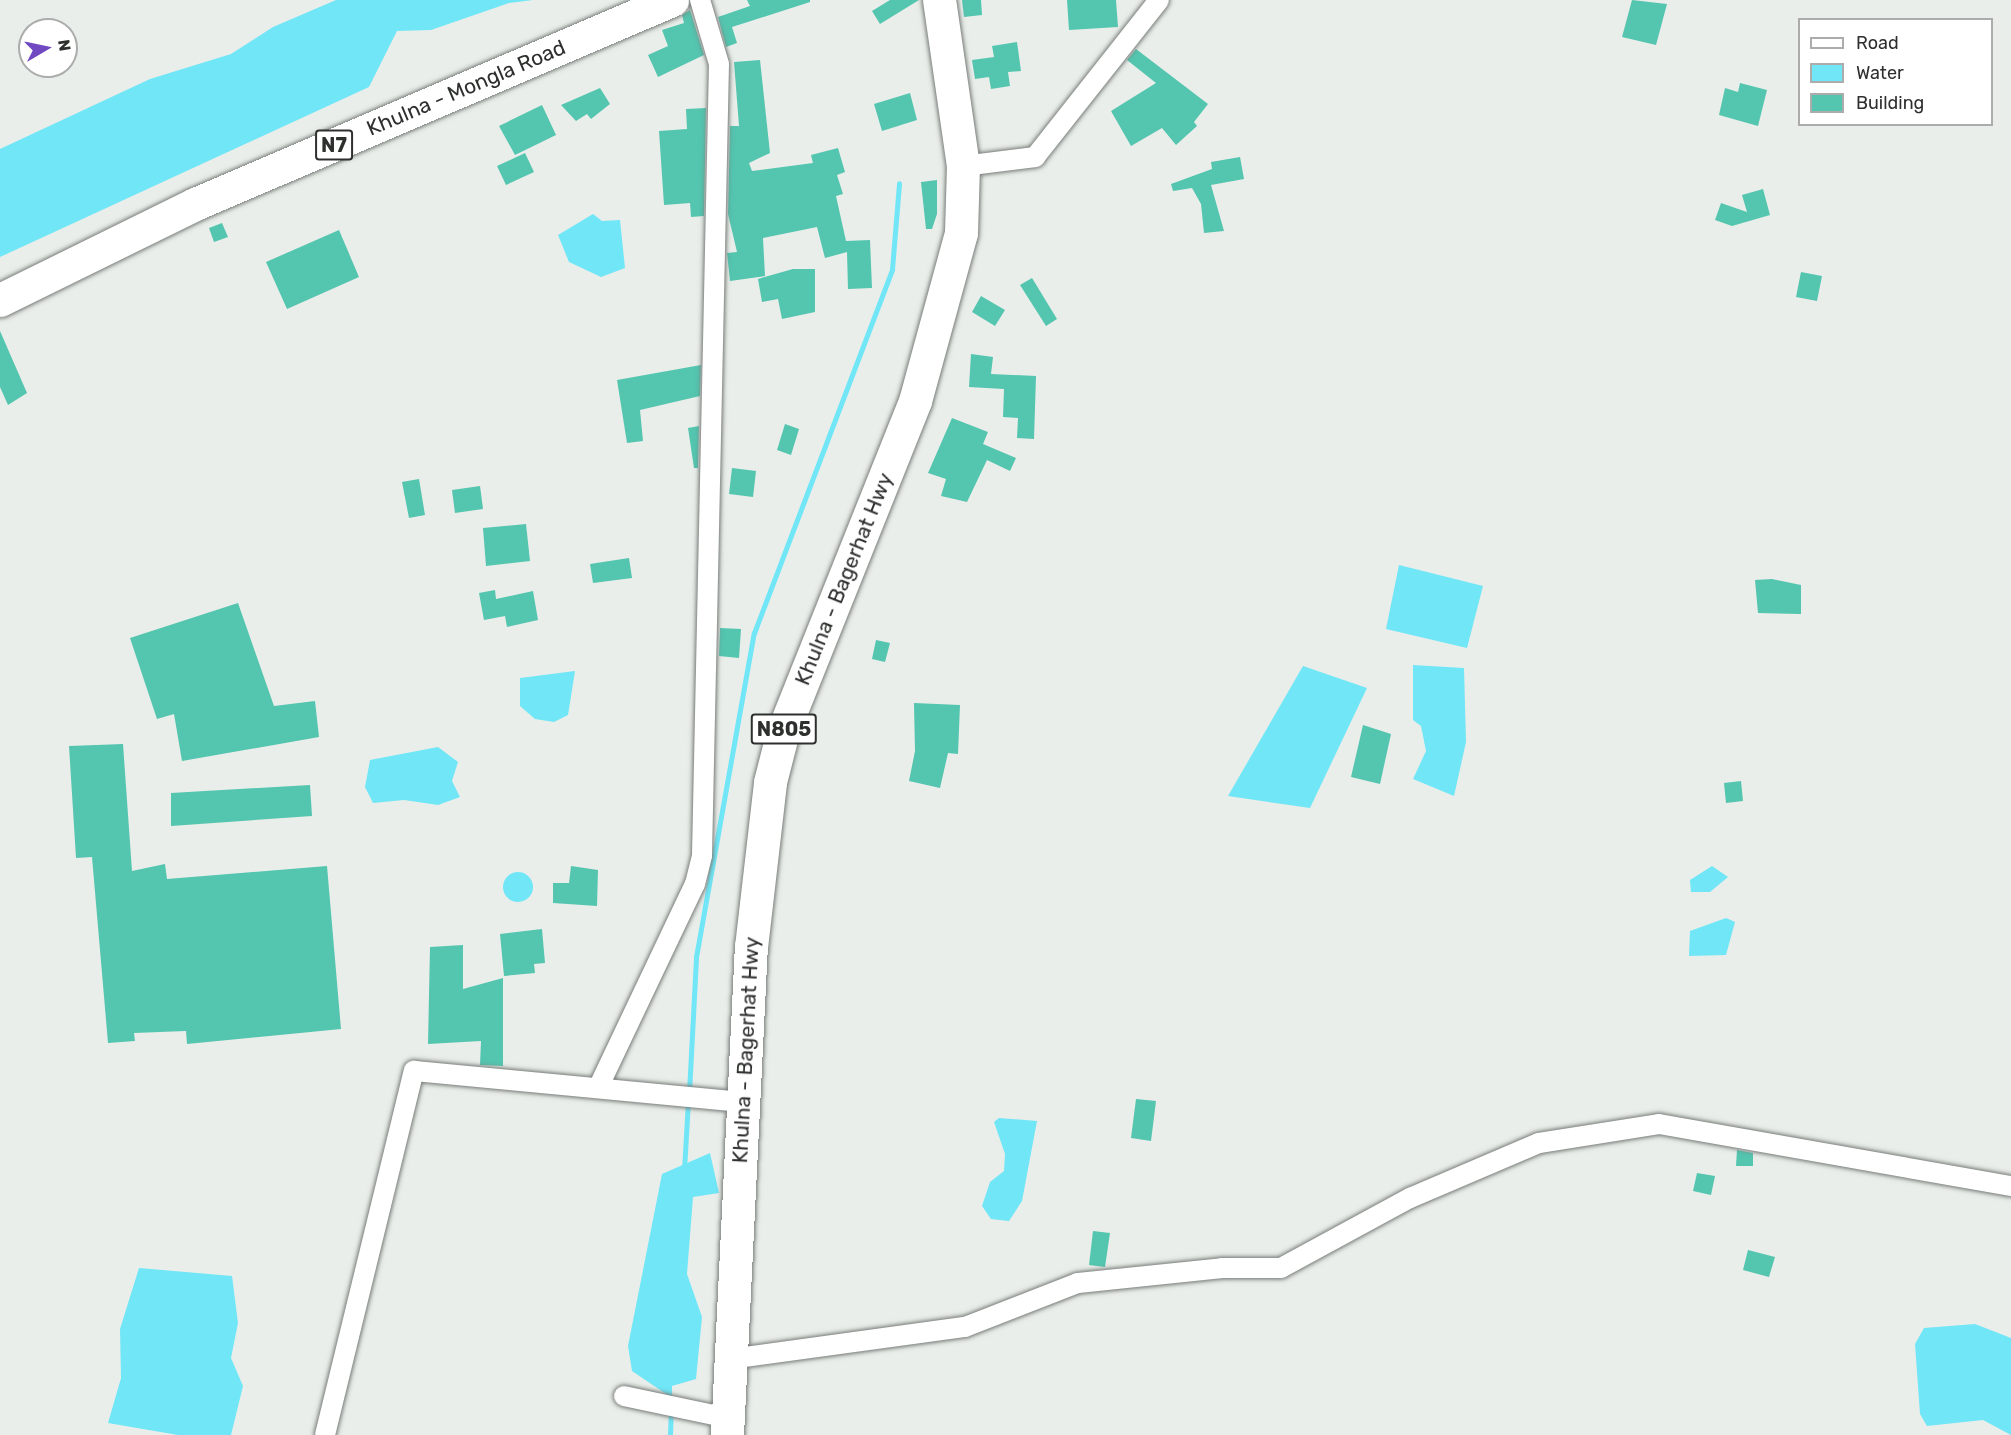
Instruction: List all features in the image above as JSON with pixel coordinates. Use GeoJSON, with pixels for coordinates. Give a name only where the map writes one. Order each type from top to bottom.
{"type":"FeatureCollection","features":[{"type":"Feature","properties":{"kind":"highway","name":"Khulna - Mongla Road"},"geometry":{"type":"LineString","coordinates":[[0,300],[195,204],[672,0]]}},
{"type":"Feature","properties":{"kind":"highway","name":"Khulna - Bagerhat Hwy"},"geometry":{"type":"LineString","coordinates":[[727,1427],[759,841],[770,782],[783,731],[915,401],[955,269],[963,166],[939,0]]}},
{"type":"Feature","properties":{"kind":"street"},"geometry":{"type":"LineString","coordinates":[[598,1088],[695,884],[702,855],[719,64],[699,0]]}},
{"type":"Feature","properties":{"kind":"street"},"geometry":{"type":"LineString","coordinates":[[963,166],[1035,157],[1159,0]]}},
{"type":"Feature","properties":{"kind":"street"},"geometry":{"type":"LineString","coordinates":[[325,1435],[414,1071],[743,1102]]}},
{"type":"Feature","properties":{"kind":"street"},"geometry":{"type":"LineString","coordinates":[[730,1359],[964,1327],[1078,1283],[1222,1268],[1281,1268],[1410,1198],[1539,1143],[1659,1124],[2011,1186]]}},
{"type":"Feature","properties":{"kind":"street"},"geometry":{"type":"LineString","coordinates":[[624,1396],[727,1427]]}},
{"type":"Feature","properties":{"kind":"water"},"geometry":{"type":"Polygon","coordinates":[[[336,0],[533,0],[509,3],[431,30],[397,31],[369,87],[0,257],[0,149],[150,79],[231,54],[273,27],[336,0]]]}},
{"type":"Feature","properties":{"kind":"water"},"geometry":{"type":"Polygon","coordinates":[[[593,214],[602,221],[620,220],[625,268],[601,277],[569,262],[558,235],[593,214]]]}},
{"type":"Feature","properties":{"kind":"water"},"geometry":{"type":"Polygon","coordinates":[[[1399,565],[1483,586],[1467,648],[1386,629],[1399,565]]]}},
{"type":"Feature","properties":{"kind":"water"},"geometry":{"type":"Polygon","coordinates":[[[1413,665],[1464,668],[1466,742],[1454,796],[1413,779],[1426,751],[1421,726],[1413,720],[1413,665]]]}},
{"type":"Feature","properties":{"kind":"water"},"geometry":{"type":"Polygon","coordinates":[[[1303,666],[1367,688],[1310,808],[1228,796],[1303,666]]]}},
{"type":"Feature","properties":{"kind":"water"},"geometry":{"type":"Polygon","coordinates":[[[575,671],[568,715],[554,722],[535,719],[520,706],[520,678],[575,671]]]}},
{"type":"Feature","properties":{"kind":"water"},"geometry":{"type":"Polygon","coordinates":[[[438,747],[458,762],[452,781],[460,797],[438,805],[404,800],[373,803],[365,787],[370,760],[438,747]]]}},
{"type":"Feature","properties":{"kind":"water"},"geometry":{"type":"Polygon","coordinates":[[[1712,866],[1728,877],[1710,892],[1691,892],[1690,880],[1712,866]]]}},
{"type":"Feature","properties":{"kind":"water"},"geometry":{"type":"Polygon","coordinates":[[[518,872],[529,876],[533,887],[529,898],[518,902],[507,898],[503,887],[507,876],[518,872]]]}},
{"type":"Feature","properties":{"kind":"water"},"geometry":{"type":"Polygon","coordinates":[[[1726,918],[1735,922],[1726,955],[1689,956],[1690,931],[1726,918]]]}},
{"type":"Feature","properties":{"kind":"water"},"geometry":{"type":"Polygon","coordinates":[[[999,1118],[1037,1121],[1022,1201],[1009,1221],[991,1219],[982,1206],[990,1182],[1004,1171],[1005,1154],[994,1122],[999,1118]]]}},
{"type":"Feature","properties":{"kind":"water"},"geometry":{"type":"Polygon","coordinates":[[[710,1153],[719,1193],[693,1197],[687,1274],[702,1317],[696,1379],[672,1386],[672,1398],[632,1371],[628,1346],[662,1174],[710,1153]]]}},
{"type":"Feature","properties":{"kind":"water"},"geometry":{"type":"Polygon","coordinates":[[[139,1268],[232,1276],[238,1323],[231,1358],[243,1386],[231,1435],[178,1435],[108,1423],[121,1378],[120,1329],[139,1268]]]}},
{"type":"Feature","properties":{"kind":"water"},"geometry":{"type":"Polygon","coordinates":[[[1975,1324],[2011,1338],[2011,1435],[1983,1420],[1927,1426],[1920,1414],[1915,1344],[1924,1328],[1975,1324]]]}},
{"type":"Feature","properties":{"kind":"building"},"geometry":{"type":"Polygon","coordinates":[[[747,0],[810,0],[810,2],[732,27],[737,43],[726,47],[718,17],[750,6],[747,0]]]}},
{"type":"Feature","properties":{"kind":"building"},"geometry":{"type":"Polygon","coordinates":[[[890,0],[919,0],[880,24],[872,11],[890,0]]]}},
{"type":"Feature","properties":{"kind":"building"},"geometry":{"type":"Polygon","coordinates":[[[962,0],[981,0],[982,15],[964,17],[962,0]]]}},
{"type":"Feature","properties":{"kind":"building"},"geometry":{"type":"Polygon","coordinates":[[[1067,0],[1116,0],[1118,27],[1069,30],[1067,0]]]}},
{"type":"Feature","properties":{"kind":"building"},"geometry":{"type":"Polygon","coordinates":[[[1632,0],[1667,4],[1656,45],[1622,37],[1632,0]]]}},
{"type":"Feature","properties":{"kind":"building"},"geometry":{"type":"Polygon","coordinates":[[[690,10],[704,55],[658,77],[648,55],[668,46],[662,30],[684,23],[682,15],[690,10]]]}},
{"type":"Feature","properties":{"kind":"building"},"geometry":{"type":"Polygon","coordinates":[[[1017,42],[1021,71],[1008,72],[1010,86],[991,89],[989,77],[975,79],[972,60],[994,57],[992,46],[1017,42]]]}},
{"type":"Feature","properties":{"kind":"building"},"geometry":{"type":"Polygon","coordinates":[[[1136,49],[1208,104],[1194,122],[1197,126],[1176,145],[1162,128],[1131,146],[1111,111],[1156,83],[1127,60],[1136,49]]]}},
{"type":"Feature","properties":{"kind":"building"},"geometry":{"type":"Polygon","coordinates":[[[760,60],[770,153],[749,163],[752,171],[813,163],[811,155],[838,148],[845,172],[837,175],[843,194],[836,196],[846,241],[870,240],[872,288],[848,289],[847,252],[825,258],[817,227],[763,238],[765,276],[730,281],[727,253],[737,252],[728,214],[730,126],[739,126],[734,62],[760,60]]]}},
{"type":"Feature","properties":{"kind":"building"},"geometry":{"type":"Polygon","coordinates":[[[1740,83],[1767,90],[1758,126],[1719,115],[1725,88],[1738,92],[1740,83]]]}},
{"type":"Feature","properties":{"kind":"building"},"geometry":{"type":"Polygon","coordinates":[[[600,88],[610,104],[591,119],[587,114],[576,121],[561,105],[600,88]]]}},
{"type":"Feature","properties":{"kind":"building"},"geometry":{"type":"Polygon","coordinates":[[[910,93],[917,120],[882,131],[874,104],[910,93]]]}},
{"type":"Feature","properties":{"kind":"building"},"geometry":{"type":"Polygon","coordinates":[[[542,105],[556,135],[515,155],[499,126],[542,105]]]}},
{"type":"Feature","properties":{"kind":"building"},"geometry":{"type":"Polygon","coordinates":[[[706,108],[704,216],[691,217],[690,203],[664,205],[659,131],[687,129],[686,109],[706,108]]]}},
{"type":"Feature","properties":{"kind":"building"},"geometry":{"type":"Polygon","coordinates":[[[525,153],[534,172],[506,185],[497,166],[525,153]]]}},
{"type":"Feature","properties":{"kind":"building"},"geometry":{"type":"Polygon","coordinates":[[[1240,157],[1244,179],[1211,185],[1224,231],[1204,233],[1201,204],[1192,188],[1173,191],[1171,184],[1212,169],[1211,162],[1240,157]]]}},
{"type":"Feature","properties":{"kind":"building"},"geometry":{"type":"Polygon","coordinates":[[[937,180],[937,214],[932,229],[926,229],[921,182],[937,180]]]}},
{"type":"Feature","properties":{"kind":"building"},"geometry":{"type":"Polygon","coordinates":[[[1763,189],[1770,215],[1732,226],[1715,220],[1721,203],[1747,212],[1742,195],[1763,189]]]}},
{"type":"Feature","properties":{"kind":"building"},"geometry":{"type":"Polygon","coordinates":[[[222,223],[228,237],[214,242],[209,228],[222,223]]]}},
{"type":"Feature","properties":{"kind":"building"},"geometry":{"type":"Polygon","coordinates":[[[339,230],[359,277],[287,309],[266,262],[339,230]]]}},
{"type":"Feature","properties":{"kind":"building"},"geometry":{"type":"Polygon","coordinates":[[[793,269],[815,269],[815,312],[782,319],[778,299],[762,302],[758,279],[793,269]]]}},
{"type":"Feature","properties":{"kind":"building"},"geometry":{"type":"Polygon","coordinates":[[[1801,272],[1822,276],[1817,301],[1796,297],[1801,272]]]}},
{"type":"Feature","properties":{"kind":"building"},"geometry":{"type":"Polygon","coordinates":[[[1032,278],[1057,319],[1046,326],[1020,285],[1032,278]]]}},
{"type":"Feature","properties":{"kind":"building"},"geometry":{"type":"Polygon","coordinates":[[[981,296],[1005,310],[995,326],[972,312],[981,296]]]}},
{"type":"Feature","properties":{"kind":"building"},"geometry":{"type":"Polygon","coordinates":[[[0,331],[27,393],[8,405],[0,387],[0,331]]]}},
{"type":"Feature","properties":{"kind":"building"},"geometry":{"type":"Polygon","coordinates":[[[971,354],[993,357],[991,374],[1036,376],[1034,439],[1017,438],[1018,418],[1003,417],[1004,389],[969,387],[971,354]]]}},
{"type":"Feature","properties":{"kind":"building"},"geometry":{"type":"Polygon","coordinates":[[[701,365],[700,396],[640,410],[643,441],[627,443],[617,380],[701,365]]]}},
{"type":"Feature","properties":{"kind":"building"},"geometry":{"type":"Polygon","coordinates":[[[952,418],[988,432],[983,444],[1016,458],[1010,471],[987,460],[967,502],[941,496],[946,479],[928,473],[952,418]]]}},
{"type":"Feature","properties":{"kind":"building"},"geometry":{"type":"Polygon","coordinates":[[[785,424],[799,429],[791,455],[777,450],[785,424]]]}},
{"type":"Feature","properties":{"kind":"building"},"geometry":{"type":"Polygon","coordinates":[[[699,426],[698,468],[694,468],[688,428],[699,426]]]}},
{"type":"Feature","properties":{"kind":"building"},"geometry":{"type":"Polygon","coordinates":[[[732,468],[756,471],[753,497],[729,494],[732,468]]]}},
{"type":"Feature","properties":{"kind":"building"},"geometry":{"type":"Polygon","coordinates":[[[419,479],[425,515],[409,518],[402,482],[419,479]]]}},
{"type":"Feature","properties":{"kind":"building"},"geometry":{"type":"Polygon","coordinates":[[[480,486],[483,509],[455,513],[452,490],[480,486]]]}},
{"type":"Feature","properties":{"kind":"building"},"geometry":{"type":"Polygon","coordinates":[[[526,524],[530,561],[486,566],[483,528],[526,524]]]}},
{"type":"Feature","properties":{"kind":"building"},"geometry":{"type":"Polygon","coordinates":[[[629,558],[632,578],[593,583],[590,564],[629,558]]]}},
{"type":"Feature","properties":{"kind":"building"},"geometry":{"type":"Polygon","coordinates":[[[1772,579],[1801,585],[1801,614],[1758,613],[1755,580],[1772,579]]]}},
{"type":"Feature","properties":{"kind":"building"},"geometry":{"type":"Polygon","coordinates":[[[495,590],[496,599],[533,591],[538,620],[507,627],[505,616],[484,620],[479,593],[495,590]]]}},
{"type":"Feature","properties":{"kind":"building"},"geometry":{"type":"Polygon","coordinates":[[[238,603],[274,706],[315,701],[319,737],[182,761],[174,714],[157,719],[130,638],[238,603]]]}},
{"type":"Feature","properties":{"kind":"building"},"geometry":{"type":"Polygon","coordinates":[[[720,628],[741,629],[739,658],[719,656],[720,628]]]}},
{"type":"Feature","properties":{"kind":"building"},"geometry":{"type":"Polygon","coordinates":[[[876,640],[890,643],[885,662],[872,659],[876,640]]]}},
{"type":"Feature","properties":{"kind":"building"},"geometry":{"type":"Polygon","coordinates":[[[914,703],[960,705],[958,754],[948,753],[940,788],[909,781],[915,751],[914,703]]]}},
{"type":"Feature","properties":{"kind":"building"},"geometry":{"type":"Polygon","coordinates":[[[1363,725],[1391,734],[1380,784],[1351,777],[1363,725]]]}},
{"type":"Feature","properties":{"kind":"building"},"geometry":{"type":"Polygon","coordinates":[[[123,744],[132,871],[165,864],[167,879],[327,866],[341,1029],[187,1044],[186,1031],[134,1033],[135,1041],[108,1043],[92,857],[76,858],[69,746],[123,744]]]}},
{"type":"Feature","properties":{"kind":"building"},"geometry":{"type":"Polygon","coordinates":[[[1741,781],[1743,801],[1726,803],[1724,783],[1741,781]]]}},
{"type":"Feature","properties":{"kind":"building"},"geometry":{"type":"Polygon","coordinates":[[[310,785],[312,816],[171,826],[171,793],[310,785]]]}},
{"type":"Feature","properties":{"kind":"building"},"geometry":{"type":"Polygon","coordinates":[[[571,866],[598,870],[597,906],[553,903],[553,883],[569,883],[571,866]]]}},
{"type":"Feature","properties":{"kind":"building"},"geometry":{"type":"Polygon","coordinates":[[[542,929],[545,963],[534,964],[535,973],[504,976],[500,934],[542,929]]]}},
{"type":"Feature","properties":{"kind":"building"},"geometry":{"type":"Polygon","coordinates":[[[463,945],[463,989],[503,978],[503,1066],[480,1065],[481,1041],[428,1044],[430,947],[463,945]]]}},
{"type":"Feature","properties":{"kind":"building"},"geometry":{"type":"Polygon","coordinates":[[[1136,1099],[1156,1101],[1151,1141],[1131,1138],[1136,1099]]]}},
{"type":"Feature","properties":{"kind":"building"},"geometry":{"type":"Polygon","coordinates":[[[1737,1150],[1753,1153],[1753,1166],[1736,1166],[1737,1150]]]}},
{"type":"Feature","properties":{"kind":"building"},"geometry":{"type":"Polygon","coordinates":[[[1697,1173],[1715,1176],[1711,1195],[1693,1191],[1697,1173]]]}},
{"type":"Feature","properties":{"kind":"building"},"geometry":{"type":"Polygon","coordinates":[[[1093,1231],[1110,1233],[1105,1267],[1089,1265],[1093,1231]]]}},
{"type":"Feature","properties":{"kind":"building"},"geometry":{"type":"Polygon","coordinates":[[[1748,1250],[1775,1257],[1769,1277],[1743,1270],[1748,1250]]]}},
{"type":"Feature","properties":{"kind":"waterway"},"geometry":{"type":"LineString","coordinates":[[689,1092],[696,957],[754,633],[892,269],[899,183]]}},
{"type":"Feature","properties":{"kind":"waterway"},"geometry":{"type":"LineString","coordinates":[[684,1170],[688,1101]]}},
{"type":"Feature","properties":{"kind":"waterway"},"geometry":{"type":"LineString","coordinates":[[670,1435],[671,1410]]}}]}
